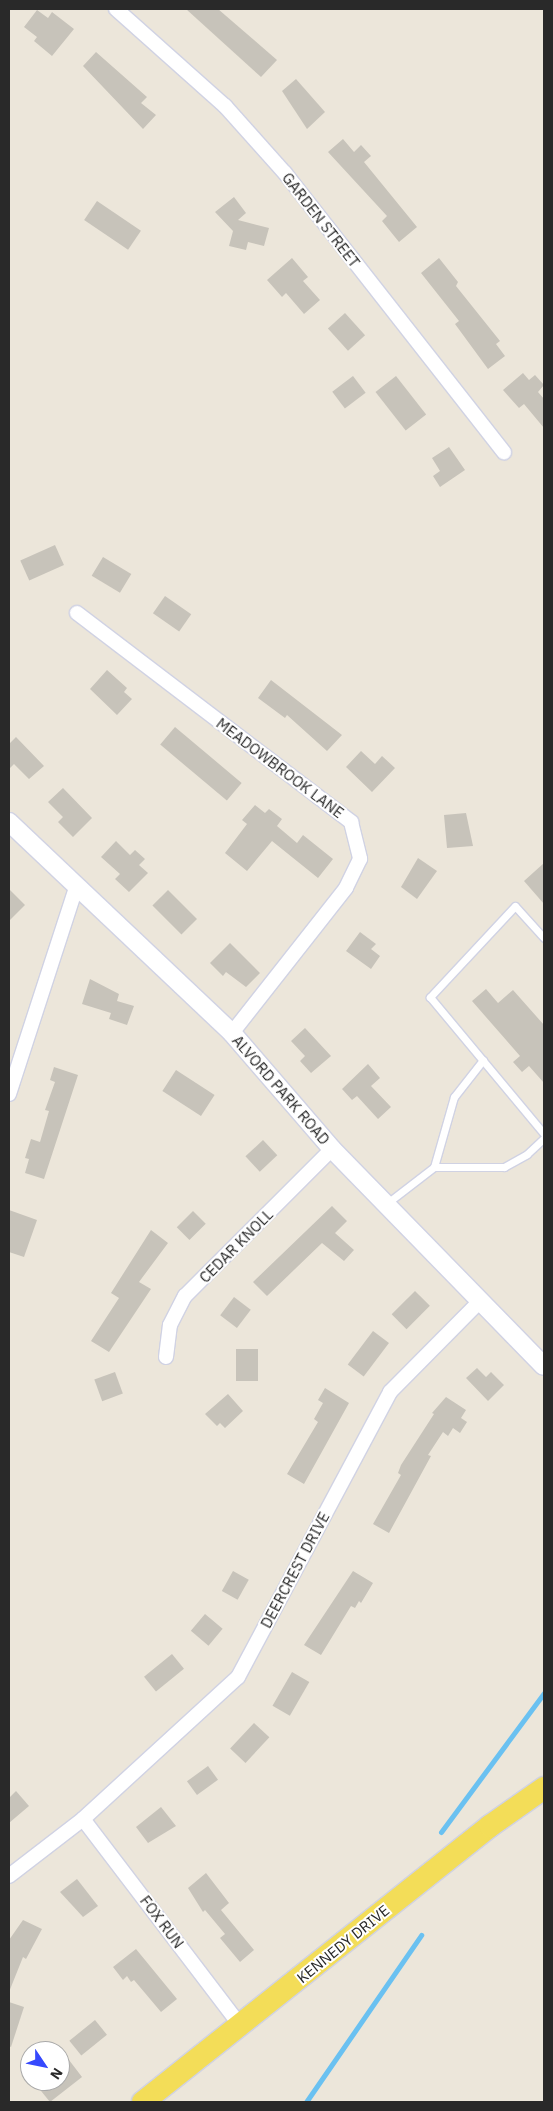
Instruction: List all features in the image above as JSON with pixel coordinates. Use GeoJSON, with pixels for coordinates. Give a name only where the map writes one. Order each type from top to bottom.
{"type":"FeatureCollection","features":[{"type":"Feature","properties":{"kind":"main road","name":"KENNEDY DRIVE"},"geometry":{"type":"LineString","coordinates":[[143,2102],[490,1826],[544,1788]]}},
{"type":"Feature","properties":{"kind":"street","name":"GARDEN STREET"},"geometry":{"type":"LineString","coordinates":[[116,9],[225,106],[285,173],[504,452]]}},
{"type":"Feature","properties":{"kind":"street","name":"MEADOWBROOK LANE"},"geometry":{"type":"LineString","coordinates":[[78,613],[350,822],[360,859],[346,888],[232,1033]]}},
{"type":"Feature","properties":{"kind":"street","name":"ALVORD PARK ROAD"},"geometry":{"type":"LineString","coordinates":[[9,822],[76,888],[232,1033],[332,1150],[544,1366]]}},
{"type":"Feature","properties":{"kind":"street"},"geometry":{"type":"LineString","coordinates":[[9,1094],[76,888]]}},
{"type":"Feature","properties":{"kind":"street","name":"CEDAR KNOLL"},"geometry":{"type":"LineString","coordinates":[[166,1357],[170,1325],[185,1296],[332,1150]]}},
{"type":"Feature","properties":{"kind":"street","name":"DEERCREST DRIVE"},"geometry":{"type":"LineString","coordinates":[[9,1876],[83,1819],[238,1677],[390,1392],[481,1300]]}},
{"type":"Feature","properties":{"kind":"street","name":"FOX RUN"},"geometry":{"type":"LineString","coordinates":[[83,1819],[240,2025]]}},
{"type":"Feature","properties":{"kind":"lane"},"geometry":{"type":"LineString","coordinates":[[544,938],[515,906],[430,997],[544,1134]]}},
{"type":"Feature","properties":{"kind":"lane"},"geometry":{"type":"LineString","coordinates":[[386,1204],[434,1167],[454,1097],[483,1060]]}},
{"type":"Feature","properties":{"kind":"lane"},"geometry":{"type":"LineString","coordinates":[[434,1167],[504,1167],[527,1154],[544,1138]]}},
{"type":"Feature","properties":{"kind":"building"},"geometry":{"type":"Polygon","coordinates":[[[186,9],[218,9],[277,60],[261,77],[186,9]]]}},
{"type":"Feature","properties":{"kind":"building"},"geometry":{"type":"Polygon","coordinates":[[[37,10],[48,18],[52,12],[74,29],[52,56],[34,41],[37,37],[24,27],[37,10]]]}},
{"type":"Feature","properties":{"kind":"building"},"geometry":{"type":"Polygon","coordinates":[[[96,52],[147,97],[141,103],[156,115],[143,129],[83,66],[96,52]]]}},
{"type":"Feature","properties":{"kind":"building"},"geometry":{"type":"Polygon","coordinates":[[[296,79],[325,112],[307,129],[282,91],[296,79]]]}},
{"type":"Feature","properties":{"kind":"building"},"geometry":{"type":"Polygon","coordinates":[[[343,139],[354,152],[361,145],[371,156],[364,162],[417,227],[399,242],[382,221],[387,216],[328,152],[343,139]]]}},
{"type":"Feature","properties":{"kind":"building"},"geometry":{"type":"Polygon","coordinates":[[[234,197],[246,213],[238,220],[269,228],[264,246],[248,242],[246,250],[229,246],[233,231],[215,212],[234,197]]]}},
{"type":"Feature","properties":{"kind":"building"},"geometry":{"type":"Polygon","coordinates":[[[97,201],[141,231],[128,250],[84,220],[97,201]]]}},
{"type":"Feature","properties":{"kind":"building"},"geometry":{"type":"Polygon","coordinates":[[[292,258],[308,277],[303,281],[320,300],[304,314],[286,293],[282,297],[267,280],[292,258]]]}},
{"type":"Feature","properties":{"kind":"building"},"geometry":{"type":"Polygon","coordinates":[[[439,258],[458,282],[456,286],[500,341],[496,344],[505,356],[488,369],[455,324],[459,321],[421,273],[439,258]]]}},
{"type":"Feature","properties":{"kind":"building"},"geometry":{"type":"Polygon","coordinates":[[[345,313],[365,335],[348,351],[328,328],[345,313]]]}},
{"type":"Feature","properties":{"kind":"building"},"geometry":{"type":"Polygon","coordinates":[[[523,373],[529,380],[535,375],[544,385],[538,392],[544,399],[544,428],[524,404],[519,408],[503,390],[523,373]]]}},
{"type":"Feature","properties":{"kind":"building"},"geometry":{"type":"Polygon","coordinates":[[[353,376],[366,393],[345,408],[332,392],[353,376]]]}},
{"type":"Feature","properties":{"kind":"building"},"geometry":{"type":"Polygon","coordinates":[[[396,376],[426,415],[406,431],[376,392],[396,376]]]}},
{"type":"Feature","properties":{"kind":"building"},"geometry":{"type":"Polygon","coordinates":[[[449,447],[465,470],[440,487],[433,476],[440,471],[432,458],[449,447]]]}},
{"type":"Feature","properties":{"kind":"building"},"geometry":{"type":"Polygon","coordinates":[[[55,545],[64,565],[29,581],[20,560],[55,545]]]}},
{"type":"Feature","properties":{"kind":"building"},"geometry":{"type":"Polygon","coordinates":[[[103,557],[131,574],[120,593],[92,576],[103,557]]]}},
{"type":"Feature","properties":{"kind":"building"},"geometry":{"type":"Polygon","coordinates":[[[165,596],[191,614],[179,632],[153,613],[165,596]]]}},
{"type":"Feature","properties":{"kind":"building"},"geometry":{"type":"Polygon","coordinates":[[[107,670],[127,688],[124,692],[132,699],[117,715],[90,689],[107,670]]]}},
{"type":"Feature","properties":{"kind":"building"},"geometry":{"type":"Polygon","coordinates":[[[271,680],[342,735],[327,751],[287,715],[285,718],[258,698],[271,680]]]}},
{"type":"Feature","properties":{"kind":"building"},"geometry":{"type":"Polygon","coordinates":[[[175,727],[242,783],[227,801],[160,745],[175,727]]]}},
{"type":"Feature","properties":{"kind":"building"},"geometry":{"type":"Polygon","coordinates":[[[16,737],[44,766],[29,779],[14,764],[9,769],[9,744],[16,737]]]}},
{"type":"Feature","properties":{"kind":"building"},"geometry":{"type":"Polygon","coordinates":[[[361,751],[375,764],[382,756],[395,768],[372,792],[346,767],[361,751]]]}},
{"type":"Feature","properties":{"kind":"building"},"geometry":{"type":"Polygon","coordinates":[[[63,788],[92,818],[73,837],[58,822],[63,817],[48,802],[63,788]]]}},
{"type":"Feature","properties":{"kind":"building"},"geometry":{"type":"Polygon","coordinates":[[[255,805],[265,813],[269,809],[282,819],[277,826],[297,843],[303,835],[333,859],[318,878],[272,841],[247,871],[225,853],[247,824],[242,820],[255,805]]]}},
{"type":"Feature","properties":{"kind":"building"},"geometry":{"type":"Polygon","coordinates":[[[466,813],[473,846],[447,848],[444,815],[466,813]]]}},
{"type":"Feature","properties":{"kind":"building"},"geometry":{"type":"Polygon","coordinates":[[[116,841],[130,855],[135,850],[145,859],[139,865],[148,873],[129,892],[115,879],[120,874],[101,857],[116,841]]]}},
{"type":"Feature","properties":{"kind":"building"},"geometry":{"type":"Polygon","coordinates":[[[418,858],[437,871],[417,899],[401,887],[418,858]]]}},
{"type":"Feature","properties":{"kind":"building"},"geometry":{"type":"Polygon","coordinates":[[[544,863],[544,904],[524,881],[544,863]]]}},
{"type":"Feature","properties":{"kind":"building"},"geometry":{"type":"Polygon","coordinates":[[[9,889],[25,905],[9,921],[9,889]]]}},
{"type":"Feature","properties":{"kind":"building"},"geometry":{"type":"Polygon","coordinates":[[[168,890],[197,919],[181,935],[152,906],[168,890]]]}},
{"type":"Feature","properties":{"kind":"building"},"geometry":{"type":"Polygon","coordinates":[[[360,932],[376,944],[371,949],[380,956],[371,969],[346,951],[360,932]]]}},
{"type":"Feature","properties":{"kind":"building"},"geometry":{"type":"Polygon","coordinates":[[[230,943],[260,973],[246,987],[226,972],[223,976],[210,963],[230,943]]]}},
{"type":"Feature","properties":{"kind":"building"},"geometry":{"type":"Polygon","coordinates":[[[90,979],[119,994],[117,1001],[134,1006],[127,1025],[109,1019],[111,1013],[82,1004],[90,979]]]}},
{"type":"Feature","properties":{"kind":"building"},"geometry":{"type":"Polygon","coordinates":[[[486,989],[498,1003],[513,990],[544,1025],[544,1083],[529,1066],[522,1072],[513,1062],[520,1056],[472,1001],[486,989]]]}},
{"type":"Feature","properties":{"kind":"building"},"geometry":{"type":"Polygon","coordinates":[[[305,1028],[331,1056],[311,1073],[300,1061],[305,1056],[291,1041],[305,1028]]]}},
{"type":"Feature","properties":{"kind":"building"},"geometry":{"type":"Polygon","coordinates":[[[368,1064],[380,1078],[371,1086],[391,1107],[378,1119],[357,1096],[352,1100],[342,1089],[368,1064]]]}},
{"type":"Feature","properties":{"kind":"building"},"geometry":{"type":"Polygon","coordinates":[[[54,1067],[78,1075],[44,1179],[25,1173],[29,1159],[25,1158],[31,1139],[40,1142],[49,1111],[45,1110],[55,1082],[50,1080],[54,1067]]]}},
{"type":"Feature","properties":{"kind":"building"},"geometry":{"type":"Polygon","coordinates":[[[176,1070],[215,1095],[201,1116],[162,1091],[176,1070]]]}},
{"type":"Feature","properties":{"kind":"building"},"geometry":{"type":"Polygon","coordinates":[[[263,1140],[277,1155],[260,1172],[245,1156],[263,1140]]]}},
{"type":"Feature","properties":{"kind":"building"},"geometry":{"type":"Polygon","coordinates":[[[332,1206],[347,1221],[335,1233],[354,1250],[344,1261],[322,1243],[267,1296],[253,1282],[332,1206]]]}},
{"type":"Feature","properties":{"kind":"building"},"geometry":{"type":"Polygon","coordinates":[[[9,1210],[37,1220],[24,1257],[9,1252],[9,1210]]]}},
{"type":"Feature","properties":{"kind":"building"},"geometry":{"type":"Polygon","coordinates":[[[193,1211],[206,1224],[189,1240],[177,1227],[193,1211]]]}},
{"type":"Feature","properties":{"kind":"building"},"geometry":{"type":"Polygon","coordinates":[[[151,1230],[168,1243],[139,1282],[151,1289],[109,1352],[91,1341],[119,1298],[111,1293],[151,1230]]]}},
{"type":"Feature","properties":{"kind":"building"},"geometry":{"type":"Polygon","coordinates":[[[415,1291],[430,1306],[407,1329],[392,1314],[415,1291]]]}},
{"type":"Feature","properties":{"kind":"building"},"geometry":{"type":"Polygon","coordinates":[[[234,1297],[251,1310],[237,1328],[220,1315],[234,1297]]]}},
{"type":"Feature","properties":{"kind":"building"},"geometry":{"type":"Polygon","coordinates":[[[373,1331],[389,1343],[364,1377],[348,1365],[373,1331]]]}},
{"type":"Feature","properties":{"kind":"building"},"geometry":{"type":"Polygon","coordinates":[[[236,1349],[258,1349],[258,1381],[236,1381],[236,1349]]]}},
{"type":"Feature","properties":{"kind":"building"},"geometry":{"type":"Polygon","coordinates":[[[477,1368],[486,1377],[491,1372],[504,1385],[488,1401],[466,1378],[477,1368]]]}},
{"type":"Feature","properties":{"kind":"building"},"geometry":{"type":"Polygon","coordinates":[[[115,1372],[123,1394],[102,1401],[94,1380],[115,1372]]]}},
{"type":"Feature","properties":{"kind":"building"},"geometry":{"type":"Polygon","coordinates":[[[325,1388],[349,1403],[304,1484],[287,1474],[318,1422],[314,1419],[323,1403],[318,1400],[325,1388]]]}},
{"type":"Feature","properties":{"kind":"building"},"geometry":{"type":"Polygon","coordinates":[[[228,1394],[243,1411],[225,1428],[220,1423],[217,1426],[205,1414],[228,1394]]]}},
{"type":"Feature","properties":{"kind":"building"},"geometry":{"type":"Polygon","coordinates":[[[446,1397],[466,1410],[461,1418],[467,1422],[460,1433],[453,1428],[448,1436],[443,1432],[428,1455],[431,1456],[389,1533],[373,1524],[401,1475],[398,1473],[401,1465],[434,1414],[432,1413],[446,1397]]]}},
{"type":"Feature","properties":{"kind":"building"},"geometry":{"type":"Polygon","coordinates":[[[233,1571],[249,1580],[238,1600],[222,1591],[233,1571]]]}},
{"type":"Feature","properties":{"kind":"building"},"geometry":{"type":"Polygon","coordinates":[[[353,1571],[373,1583],[361,1603],[359,1601],[355,1608],[351,1606],[321,1655],[304,1645],[353,1571]]]}},
{"type":"Feature","properties":{"kind":"building"},"geometry":{"type":"Polygon","coordinates":[[[205,1614],[223,1629],[208,1646],[191,1631],[205,1614]]]}},
{"type":"Feature","properties":{"kind":"building"},"geometry":{"type":"Polygon","coordinates":[[[172,1654],[184,1669],[156,1691],[144,1677],[172,1654]]]}},
{"type":"Feature","properties":{"kind":"building"},"geometry":{"type":"Polygon","coordinates":[[[292,1672],[309,1682],[290,1716],[272,1706],[292,1672]]]}},
{"type":"Feature","properties":{"kind":"building"},"geometry":{"type":"Polygon","coordinates":[[[254,1723],[269,1737],[245,1763],[230,1749],[254,1723]]]}},
{"type":"Feature","properties":{"kind":"building"},"geometry":{"type":"Polygon","coordinates":[[[208,1766],[218,1780],[197,1795],[187,1781],[208,1766]]]}},
{"type":"Feature","properties":{"kind":"building"},"geometry":{"type":"Polygon","coordinates":[[[16,1791],[29,1806],[9,1823],[9,1798],[16,1791]]]}},
{"type":"Feature","properties":{"kind":"building"},"geometry":{"type":"Polygon","coordinates":[[[161,1807],[176,1826],[148,1843],[136,1827],[161,1807]]]}},
{"type":"Feature","properties":{"kind":"building"},"geometry":{"type":"Polygon","coordinates":[[[206,1873],[229,1903],[221,1910],[254,1950],[240,1962],[220,1938],[225,1934],[205,1910],[203,1912],[188,1888],[206,1873]]]}},
{"type":"Feature","properties":{"kind":"building"},"geometry":{"type":"Polygon","coordinates":[[[77,1879],[98,1906],[83,1917],[60,1892],[77,1879]]]}},
{"type":"Feature","properties":{"kind":"building"},"geometry":{"type":"Polygon","coordinates":[[[23,1920],[42,1929],[26,1959],[23,1957],[9,1992],[9,1940],[23,1920]]]}},
{"type":"Feature","properties":{"kind":"building"},"geometry":{"type":"Polygon","coordinates":[[[136,1949],[177,1999],[161,2012],[134,1980],[131,1982],[127,1976],[123,1980],[113,1967],[136,1949]]]}},
{"type":"Feature","properties":{"kind":"building"},"geometry":{"type":"Polygon","coordinates":[[[9,2002],[24,2007],[11,2047],[9,2046],[9,2002]]]}},
{"type":"Feature","properties":{"kind":"building"},"geometry":{"type":"Polygon","coordinates":[[[95,2020],[107,2035],[81,2056],[70,2041],[95,2020]]]}},
{"type":"Feature","properties":{"kind":"building"},"geometry":{"type":"Polygon","coordinates":[[[70,2061],[82,2077],[70,2086],[70,2061]]]}},
{"type":"Feature","properties":{"kind":"building"},"geometry":{"type":"Polygon","coordinates":[[[41,2091],[64,2091],[50,2102],[41,2091]]]}},
{"type":"Feature","properties":{"kind":"waterway"},"geometry":{"type":"LineString","coordinates":[[441,1832],[544,1693]]}},
{"type":"Feature","properties":{"kind":"waterway"},"geometry":{"type":"LineString","coordinates":[[306,2102],[421,1935]]}}]}
